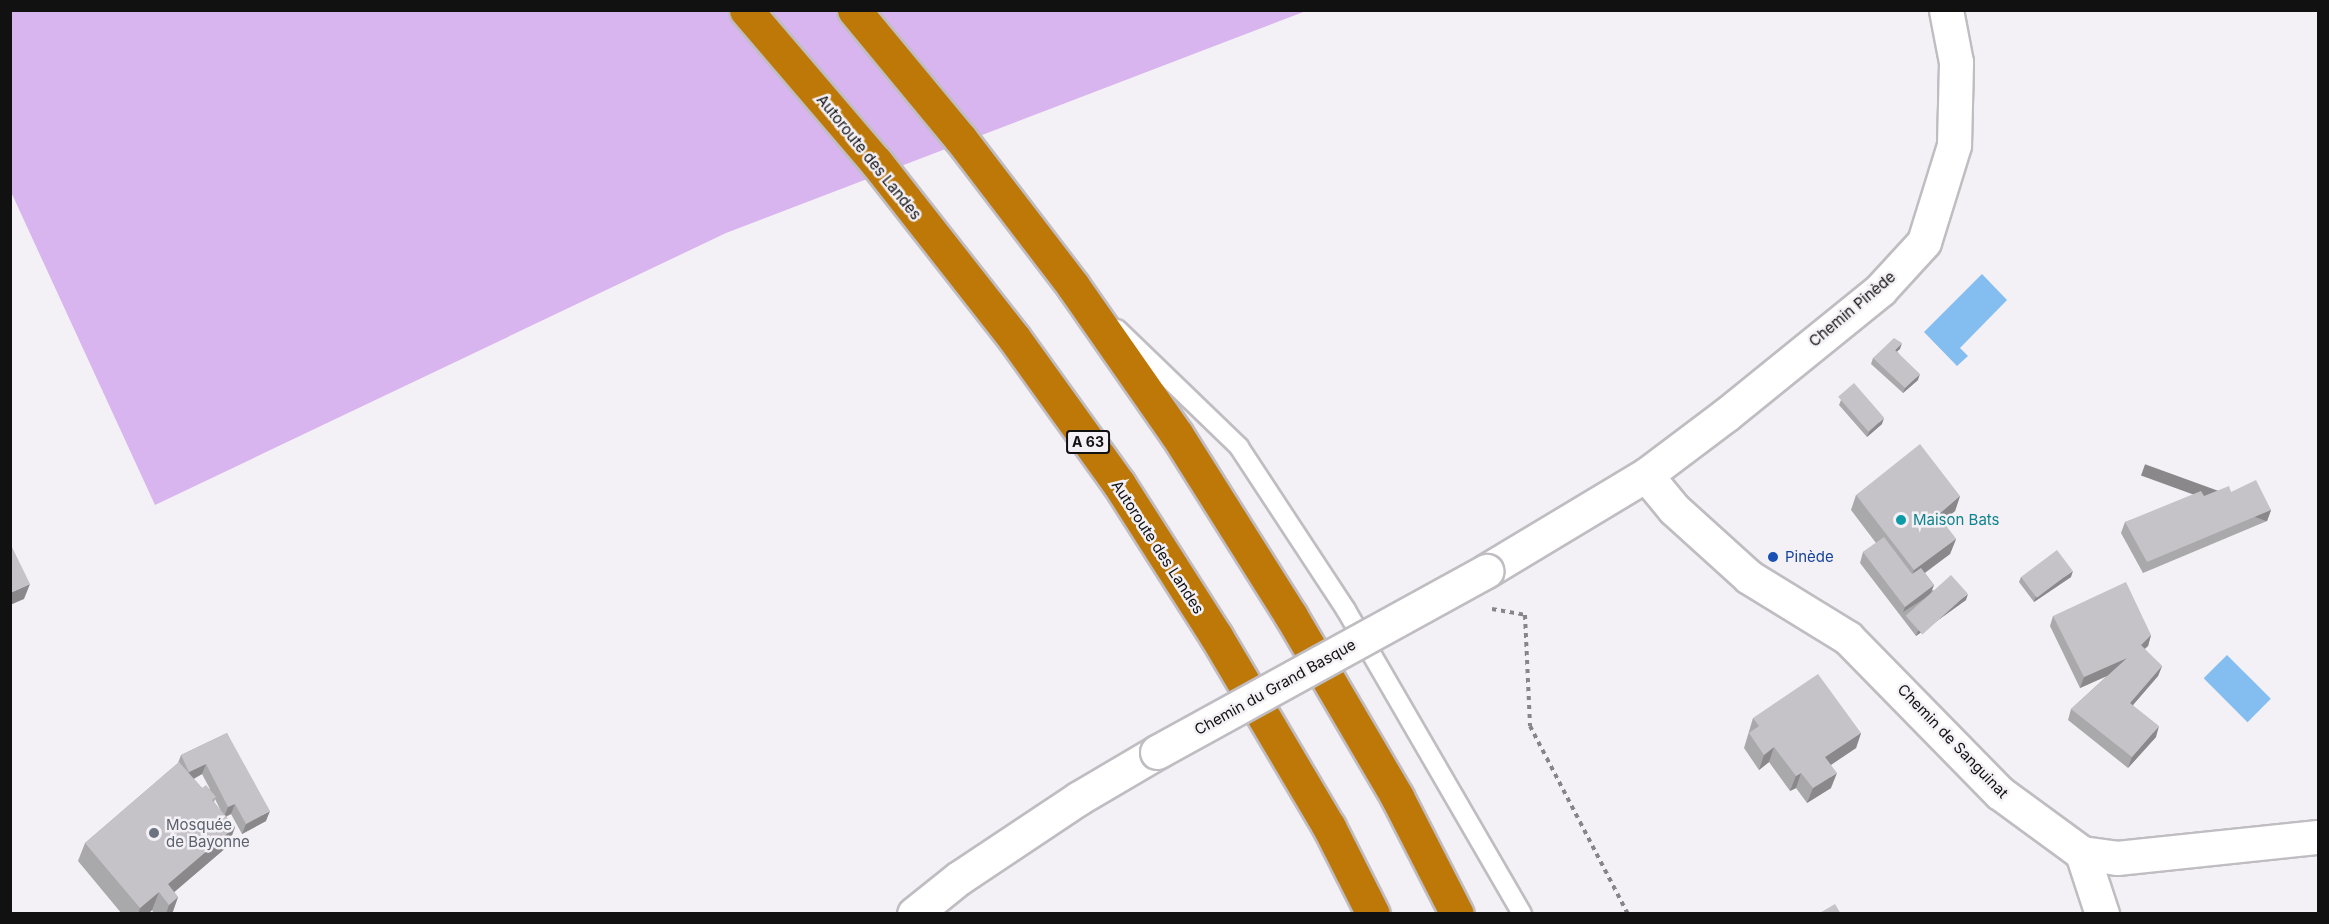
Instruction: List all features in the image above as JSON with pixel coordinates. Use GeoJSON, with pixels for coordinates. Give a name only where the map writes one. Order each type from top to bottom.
{"type":"FeatureCollection","features":[{"type":"Feature","properties":{"kind":"highway","name":"Autoroute des Landes"},"geometry":{"type":"LineString","coordinates":[[746,10],[876,162],[1014,338],[1119,484],[1216,636],[1323,817],[1373,914]]}},
{"type":"Feature","properties":{"kind":"highway"},"geometry":{"type":"LineString","coordinates":[[854,10],[960,138],[1073,286],[1177,435],[1291,616],[1397,797],[1457,914]]}},
{"type":"Feature","properties":{"kind":"street","name":"Chemin Pinède"},"geometry":{"type":"LineString","coordinates":[[1646,475],[1880,290],[1924,242],[1954,145],[1956,62],[1946,10]]}},
{"type":"Feature","properties":{"kind":"street","name":"Chemin du Grand Basque"},"geometry":{"type":"LineString","coordinates":[[914,914],[959,878],[1079,798],[1156,752],[1486,571],[1646,475]]}},
{"type":"Feature","properties":{"kind":"street","name":"Chemin de Sanguinat"},"geometry":{"type":"LineString","coordinates":[[1646,475],[1674,509],[1749,577],[1848,638],[1900,687],[2000,793],[2082,853],[2117,858],[2319,837]]}},
{"type":"Feature","properties":{"kind":"street"},"geometry":{"type":"LineString","coordinates":[[2082,853],[2102,914]]}},
{"type":"Feature","properties":{"kind":"lane"},"geometry":{"type":"LineString","coordinates":[[1073,286],[1239,447],[1346,610],[1522,914]]}},
{"type":"Feature","properties":{"kind":"path"},"geometry":{"type":"LineString","coordinates":[[1479,607],[1525,615],[1530,726],[1628,914]]}},
{"type":"Feature","properties":{"kind":"shaded area"},"geometry":{"type":"Polygon","coordinates":[[[10,11],[1306,11],[726,233],[155,505],[11,192],[10,11]]]}},
{"type":"Feature","properties":{"kind":"water"},"geometry":{"type":"Polygon","coordinates":[[[1982,274],[2007,300],[1960,348],[1968,356],[1957,366],[1924,332],[1982,274]]]}},
{"type":"Feature","properties":{"kind":"water"},"geometry":{"type":"Polygon","coordinates":[[[2227,655],[2271,699],[2248,722],[2204,678],[2227,655]]]}},
{"type":"Feature","properties":{"kind":"building"},"geometry":{"type":"Polygon","coordinates":[[[1894,338],[1902,343],[1895,350],[1920,374],[1905,388],[1873,358],[1894,338]]]}},
{"type":"Feature","properties":{"kind":"building"},"geometry":{"type":"Polygon","coordinates":[[[1854,383],[1884,418],[1868,431],[1838,397],[1854,383]]]}},
{"type":"Feature","properties":{"kind":"building","name":"Maison Bats"},"geometry":{"type":"Polygon","coordinates":[[[1920,444],[1960,496],[1938,515],[1956,539],[1914,570],[1856,495],[1920,444]]]}},
{"type":"Feature","properties":{"kind":"building"},"geometry":{"type":"Polygon","coordinates":[[[2256,480],[2271,510],[2147,562],[2125,522],[2201,491],[2204,496],[2229,486],[2231,492],[2256,480]]]}},
{"type":"Feature","properties":{"kind":"building"},"geometry":{"type":"Polygon","coordinates":[[[1884,537],[1912,574],[1921,568],[1934,585],[1905,607],[1863,552],[1884,537]]]}},
{"type":"Feature","properties":{"kind":"building"},"geometry":{"type":"Polygon","coordinates":[[[10,543],[30,584],[10,593],[10,543]]]}},
{"type":"Feature","properties":{"kind":"building"},"geometry":{"type":"Polygon","coordinates":[[[2057,550],[2073,571],[2037,598],[2021,577],[2057,550]]]}},
{"type":"Feature","properties":{"kind":"building"},"geometry":{"type":"Polygon","coordinates":[[[1951,575],[1968,594],[1922,634],[1906,616],[1951,575]]]}},
{"type":"Feature","properties":{"kind":"building"},"geometry":{"type":"Polygon","coordinates":[[[2126,582],[2151,635],[2141,645],[2162,666],[2130,703],[2159,726],[2132,757],[2071,709],[2127,658],[2084,677],[2053,616],[2126,582]]]}},
{"type":"Feature","properties":{"kind":"building"},"geometry":{"type":"Polygon","coordinates":[[[1818,674],[1861,733],[1825,757],[1837,773],[1813,788],[1801,773],[1796,776],[1774,747],[1764,755],[1749,733],[1759,726],[1753,718],[1818,674]]]}},
{"type":"Feature","properties":{"kind":"building"},"geometry":{"type":"Polygon","coordinates":[[[227,733],[270,811],[246,824],[235,804],[228,807],[206,764],[189,772],[181,755],[227,733]]]}},
{"type":"Feature","properties":{"kind":"building"},"geometry":{"type":"Polygon","coordinates":[[[179,762],[202,788],[206,785],[216,797],[212,800],[235,827],[168,884],[178,897],[169,905],[159,892],[140,908],[85,843],[179,762]]]}},
{"type":"Feature","properties":{"kind":"building"},"geometry":{"type":"Polygon","coordinates":[[[1835,904],[1841,914],[1818,914],[1835,904]]]}},
{"type":"Feature","properties":{"kind":"place","name":"Maison Bats"},"geometry":{"type":"Point","coordinates":[1901,520]}},
{"type":"Feature","properties":{"kind":"place","name":"Pinède"},"geometry":{"type":"Point","coordinates":[1773,557]}},
{"type":"Feature","properties":{"kind":"place","name":"Mosquée de Bayonne"},"geometry":{"type":"Point","coordinates":[154,833]}}]}
